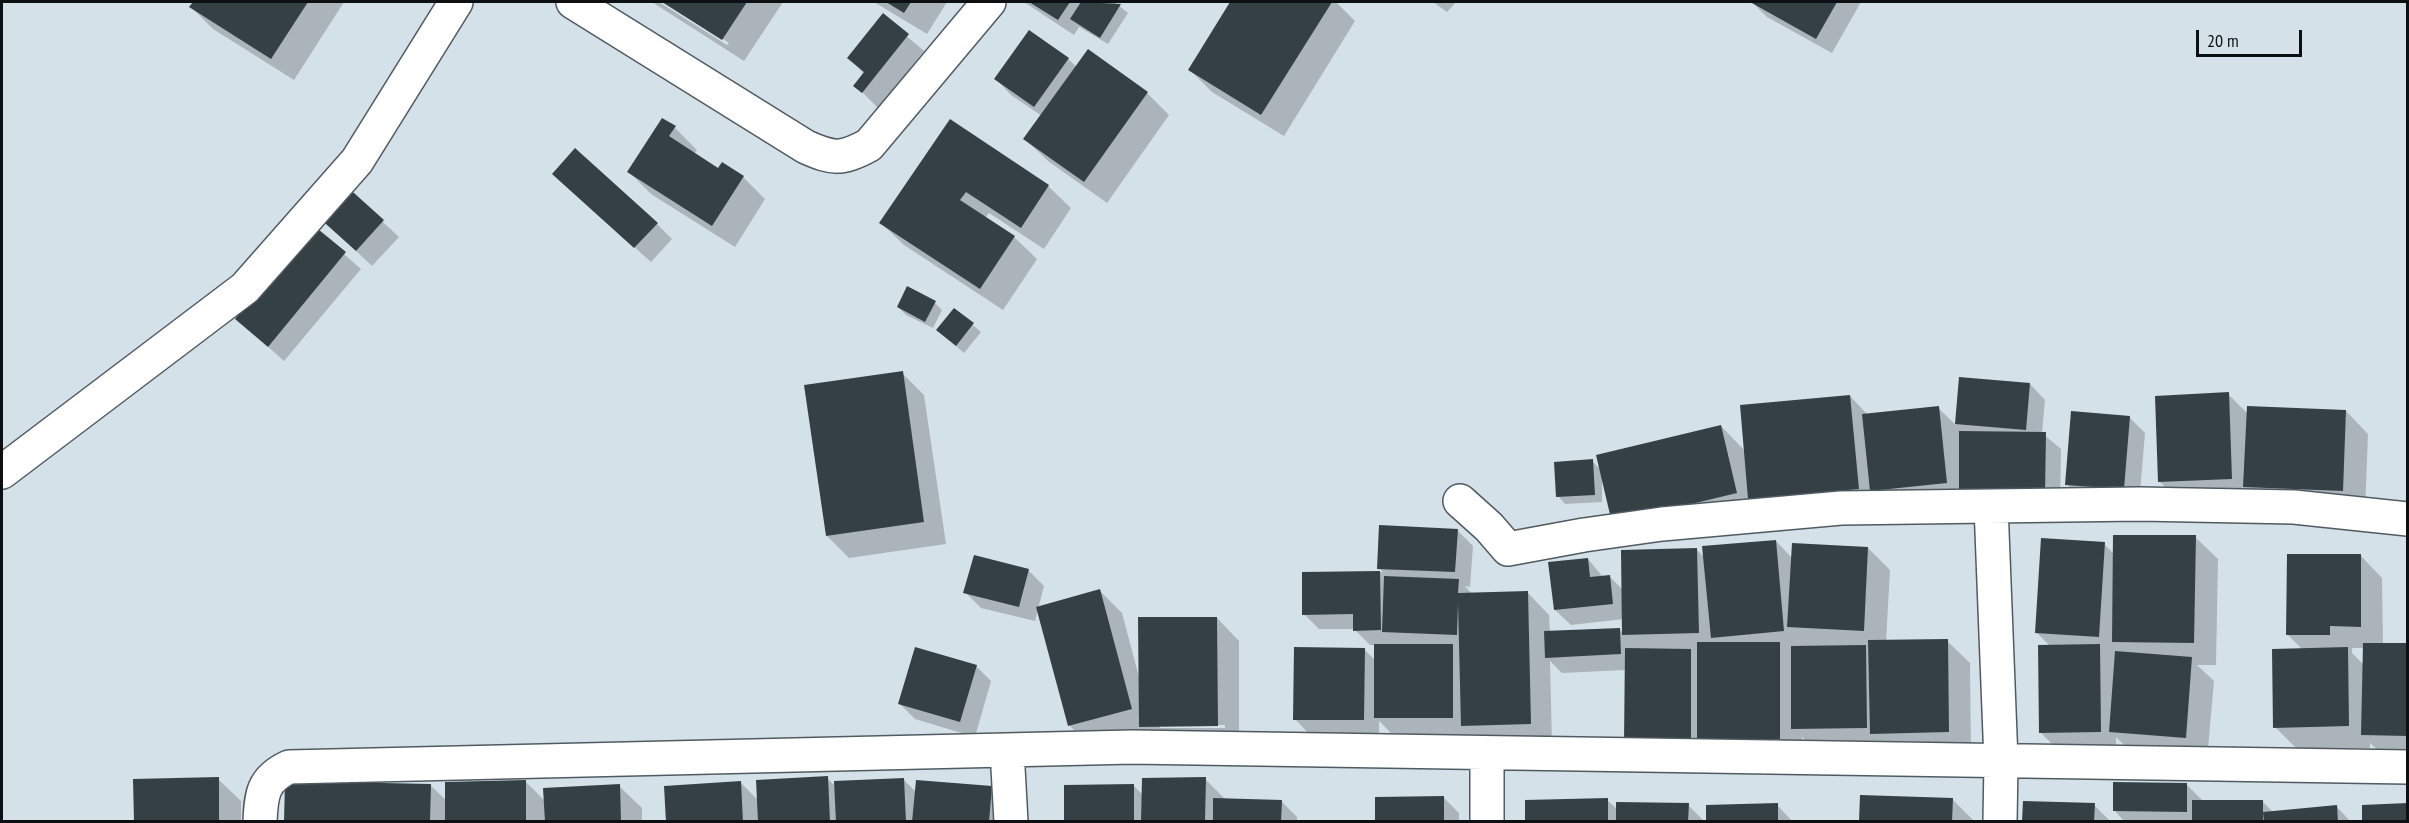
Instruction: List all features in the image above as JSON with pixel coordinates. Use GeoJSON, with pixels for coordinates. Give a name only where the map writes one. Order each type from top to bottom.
{"type":"FeatureCollection","features":[{"type":"Feature","properties":{"kind":"street"},"geometry":{"type":"LineString","coordinates":[[2,472],[245,288],[357,161],[456,2]]}},
{"type":"Feature","properties":{"kind":"street"},"geometry":{"type":"LineString","coordinates":[[573,2],[806,147],[829,157],[850,156],[869,145],[989,2]]}},
{"type":"Feature","properties":{"kind":"street"},"geometry":{"type":"LineString","coordinates":[[1460,501],[1489,527],[1508,549],[1662,524],[1841,508],[2140,504],[2294,507],[2408,519]]}},
{"type":"Feature","properties":{"kind":"street"},"geometry":{"type":"LineString","coordinates":[[1991,506],[2001,761],[2000,822]]}},
{"type":"Feature","properties":{"kind":"street"},"geometry":{"type":"LineString","coordinates":[[260,822],[265,786],[273,774],[289,767],[1132,747],[2408,767]]}},
{"type":"Feature","properties":{"kind":"street"},"geometry":{"type":"LineString","coordinates":[[1007,750],[1011,822]]}},
{"type":"Feature","properties":{"kind":"street"},"geometry":{"type":"LineString","coordinates":[[1487,822],[1488,753]]}},
{"type":"Feature","properties":{"kind":"building"},"geometry":{"type":"Polygon","coordinates":[[[193,2],[308,2],[271,59],[189,7],[193,2]]]}},
{"type":"Feature","properties":{"kind":"building"},"geometry":{"type":"Polygon","coordinates":[[[662,2],[747,2],[722,40],[662,2]]]}},
{"type":"Feature","properties":{"kind":"building"},"geometry":{"type":"Polygon","coordinates":[[[886,2],[911,2],[904,13],[886,2]]]}},
{"type":"Feature","properties":{"kind":"building"},"geometry":{"type":"Polygon","coordinates":[[[1029,2],[1070,2],[1058,20],[1029,2]]]}},
{"type":"Feature","properties":{"kind":"building"},"geometry":{"type":"Polygon","coordinates":[[[1081,2],[1121,4],[1100,38],[1070,19],[1081,2]]]}},
{"type":"Feature","properties":{"kind":"building"},"geometry":{"type":"Polygon","coordinates":[[[1230,2],[1332,2],[1261,115],[1188,70],[1230,2]]]}},
{"type":"Feature","properties":{"kind":"building"},"geometry":{"type":"Polygon","coordinates":[[[1750,2],[1837,2],[1816,39],[1750,2]]]}},
{"type":"Feature","properties":{"kind":"building"},"geometry":{"type":"Polygon","coordinates":[[[883,13],[909,34],[862,93],[853,86],[864,72],[847,58],[883,13]]]}},
{"type":"Feature","properties":{"kind":"building"},"geometry":{"type":"Polygon","coordinates":[[[1029,30],[1069,58],[1034,107],[994,79],[1029,30]]]}},
{"type":"Feature","properties":{"kind":"building"},"geometry":{"type":"Polygon","coordinates":[[[1088,49],[1148,92],[1084,182],[1023,139],[1088,49]]]}},
{"type":"Feature","properties":{"kind":"building"},"geometry":{"type":"Polygon","coordinates":[[[662,118],[676,126],[669,136],[718,168],[722,162],[744,176],[712,226],[627,172],[662,118]]]}},
{"type":"Feature","properties":{"kind":"building"},"geometry":{"type":"Polygon","coordinates":[[[950,119],[1049,185],[1021,228],[966,192],[960,200],[1015,236],[980,289],[879,223],[950,119]]]}},
{"type":"Feature","properties":{"kind":"building"},"geometry":{"type":"Polygon","coordinates":[[[575,148],[658,223],[634,248],[552,174],[575,148]]]}},
{"type":"Feature","properties":{"kind":"building"},"geometry":{"type":"Polygon","coordinates":[[[344,184],[384,220],[356,251],[316,215],[344,184]]]}},
{"type":"Feature","properties":{"kind":"building"},"geometry":{"type":"Polygon","coordinates":[[[313,225],[346,252],[268,347],[235,319],[313,225]]]}},
{"type":"Feature","properties":{"kind":"building"},"geometry":{"type":"Polygon","coordinates":[[[907,286],[936,301],[925,322],[897,307],[907,286]]]}},
{"type":"Feature","properties":{"kind":"building"},"geometry":{"type":"Polygon","coordinates":[[[954,308],[974,323],[956,346],[936,330],[954,308]]]}},
{"type":"Feature","properties":{"kind":"building"},"geometry":{"type":"Polygon","coordinates":[[[903,371],[924,522],[826,536],[804,385],[903,371]]]}},
{"type":"Feature","properties":{"kind":"building"},"geometry":{"type":"Polygon","coordinates":[[[1959,377],[2030,383],[2026,430],[1955,424],[1959,377]]]}},
{"type":"Feature","properties":{"kind":"building"},"geometry":{"type":"Polygon","coordinates":[[[2229,392],[2232,479],[2158,482],[2155,396],[2229,392]]]}},
{"type":"Feature","properties":{"kind":"building"},"geometry":{"type":"Polygon","coordinates":[[[1850,395],[1859,489],[1748,499],[1740,405],[1850,395]]]}},
{"type":"Feature","properties":{"kind":"building"},"geometry":{"type":"Polygon","coordinates":[[[1939,406],[1947,483],[1870,491],[1862,414],[1939,406]]]}},
{"type":"Feature","properties":{"kind":"building"},"geometry":{"type":"Polygon","coordinates":[[[2247,406],[2346,410],[2343,491],[2243,487],[2247,406]]]}},
{"type":"Feature","properties":{"kind":"building"},"geometry":{"type":"Polygon","coordinates":[[[2071,411],[2130,416],[2124,489],[2065,485],[2071,411]]]}},
{"type":"Feature","properties":{"kind":"building"},"geometry":{"type":"Polygon","coordinates":[[[1721,425],[1737,493],[1612,523],[1596,455],[1721,425]]]}},
{"type":"Feature","properties":{"kind":"building"},"geometry":{"type":"Polygon","coordinates":[[[1959,431],[2046,432],[2045,494],[1959,493],[1959,431]]]}},
{"type":"Feature","properties":{"kind":"building"},"geometry":{"type":"Polygon","coordinates":[[[1593,459],[1595,495],[1556,497],[1554,462],[1593,459]]]}},
{"type":"Feature","properties":{"kind":"building"},"geometry":{"type":"Polygon","coordinates":[[[1379,525],[1458,529],[1455,572],[1377,569],[1379,525]]]}},
{"type":"Feature","properties":{"kind":"building"},"geometry":{"type":"Polygon","coordinates":[[[2113,535],[2196,535],[2194,643],[2112,642],[2113,535]]]}},
{"type":"Feature","properties":{"kind":"building"},"geometry":{"type":"Polygon","coordinates":[[[2041,538],[2105,542],[2099,637],[2035,633],[2041,538]]]}},
{"type":"Feature","properties":{"kind":"building"},"geometry":{"type":"Polygon","coordinates":[[[1776,540],[1784,631],[1711,638],[1702,546],[1776,540]]]}},
{"type":"Feature","properties":{"kind":"building"},"geometry":{"type":"Polygon","coordinates":[[[1792,543],[1868,547],[1864,631],[1787,627],[1792,543]]]}},
{"type":"Feature","properties":{"kind":"building"},"geometry":{"type":"Polygon","coordinates":[[[1697,548],[1699,633],[1622,635],[1621,550],[1697,548]]]}},
{"type":"Feature","properties":{"kind":"building"},"geometry":{"type":"Polygon","coordinates":[[[2287,554],[2361,554],[2361,627],[2330,626],[2330,635],[2286,635],[2287,554]]]}},
{"type":"Feature","properties":{"kind":"building"},"geometry":{"type":"Polygon","coordinates":[[[974,555],[1029,569],[1019,607],[963,593],[974,555]]]}},
{"type":"Feature","properties":{"kind":"building"},"geometry":{"type":"Polygon","coordinates":[[[1588,558],[1590,577],[1610,575],[1613,604],[1554,610],[1548,562],[1588,558]]]}},
{"type":"Feature","properties":{"kind":"building"},"geometry":{"type":"Polygon","coordinates":[[[1380,571],[1381,630],[1353,631],[1353,614],[1302,615],[1302,572],[1380,571]]]}},
{"type":"Feature","properties":{"kind":"building"},"geometry":{"type":"Polygon","coordinates":[[[1384,576],[1459,579],[1458,593],[1528,591],[1531,724],[1461,726],[1458,603],[1457,635],[1382,632],[1384,576]]]}},
{"type":"Feature","properties":{"kind":"building"},"geometry":{"type":"Polygon","coordinates":[[[1100,589],[1132,709],[1068,726],[1036,607],[1100,589]]]}},
{"type":"Feature","properties":{"kind":"building"},"geometry":{"type":"Polygon","coordinates":[[[1138,617],[1217,617],[1218,726],[1139,727],[1138,617]]]}},
{"type":"Feature","properties":{"kind":"building"},"geometry":{"type":"Polygon","coordinates":[[[1620,628],[1621,654],[1545,658],[1544,631],[1620,628]]]}},
{"type":"Feature","properties":{"kind":"building"},"geometry":{"type":"Polygon","coordinates":[[[1948,639],[1949,732],[1870,734],[1868,640],[1948,639]]]}},
{"type":"Feature","properties":{"kind":"building"},"geometry":{"type":"Polygon","coordinates":[[[1697,642],[1780,642],[1780,739],[1697,739],[1697,642]]]}},
{"type":"Feature","properties":{"kind":"building"},"geometry":{"type":"Polygon","coordinates":[[[2363,643],[2408,643],[2408,736],[2361,735],[2363,643]]]}},
{"type":"Feature","properties":{"kind":"building"},"geometry":{"type":"Polygon","coordinates":[[[1374,644],[1453,644],[1453,718],[1374,718],[1374,644]]]}},
{"type":"Feature","properties":{"kind":"building"},"geometry":{"type":"Polygon","coordinates":[[[2100,644],[2101,732],[2039,733],[2038,645],[2100,644]]]}},
{"type":"Feature","properties":{"kind":"building"},"geometry":{"type":"Polygon","coordinates":[[[1866,645],[1867,728],[1791,729],[1791,646],[1866,645]]]}},
{"type":"Feature","properties":{"kind":"building"},"geometry":{"type":"Polygon","coordinates":[[[915,647],[977,665],[960,722],[898,704],[915,647]]]}},
{"type":"Feature","properties":{"kind":"building"},"geometry":{"type":"Polygon","coordinates":[[[1294,647],[1365,648],[1364,720],[1293,720],[1294,647]]]}},
{"type":"Feature","properties":{"kind":"building"},"geometry":{"type":"Polygon","coordinates":[[[2348,647],[2349,726],[2273,728],[2272,649],[2348,647]]]}},
{"type":"Feature","properties":{"kind":"building"},"geometry":{"type":"Polygon","coordinates":[[[1625,648],[1691,649],[1691,742],[1624,742],[1625,648]]]}},
{"type":"Feature","properties":{"kind":"building"},"geometry":{"type":"Polygon","coordinates":[[[2115,651],[2192,657],[2186,738],[2109,732],[2115,651]]]}},
{"type":"Feature","properties":{"kind":"building"},"geometry":{"type":"Polygon","coordinates":[[[828,776],[830,822],[758,822],[756,780],[828,776]]]}},
{"type":"Feature","properties":{"kind":"building"},"geometry":{"type":"Polygon","coordinates":[[[219,777],[219,822],[134,822],[133,779],[219,777]]]}},
{"type":"Feature","properties":{"kind":"building"},"geometry":{"type":"Polygon","coordinates":[[[1206,777],[1205,822],[1141,822],[1142,778],[1206,777]]]}},
{"type":"Feature","properties":{"kind":"building"},"geometry":{"type":"Polygon","coordinates":[[[904,778],[906,822],[836,822],[834,781],[904,778]]]}},
{"type":"Feature","properties":{"kind":"building"},"geometry":{"type":"Polygon","coordinates":[[[526,780],[526,822],[445,822],[445,782],[526,780]]]}},
{"type":"Feature","properties":{"kind":"building"},"geometry":{"type":"Polygon","coordinates":[[[916,780],[992,786],[989,822],[912,822],[916,780]]]}},
{"type":"Feature","properties":{"kind":"building"},"geometry":{"type":"Polygon","coordinates":[[[285,781],[431,784],[430,822],[284,822],[285,781]]]}},
{"type":"Feature","properties":{"kind":"building"},"geometry":{"type":"Polygon","coordinates":[[[741,781],[743,822],[666,822],[664,786],[741,781]]]}},
{"type":"Feature","properties":{"kind":"building"},"geometry":{"type":"Polygon","coordinates":[[[2113,782],[2187,783],[2187,812],[2113,811],[2113,782]]]}},
{"type":"Feature","properties":{"kind":"building"},"geometry":{"type":"Polygon","coordinates":[[[620,784],[621,822],[545,822],[543,788],[620,784]]]}},
{"type":"Feature","properties":{"kind":"building"},"geometry":{"type":"Polygon","coordinates":[[[1134,784],[1134,822],[1064,822],[1064,785],[1134,784]]]}},
{"type":"Feature","properties":{"kind":"building"},"geometry":{"type":"Polygon","coordinates":[[[1860,795],[1953,798],[1952,822],[1859,822],[1860,795]]]}},
{"type":"Feature","properties":{"kind":"building"},"geometry":{"type":"Polygon","coordinates":[[[1444,796],[1444,822],[1375,822],[1375,797],[1444,796]]]}},
{"type":"Feature","properties":{"kind":"building"},"geometry":{"type":"Polygon","coordinates":[[[1213,798],[1282,800],[1281,822],[1213,822],[1213,798]]]}},
{"type":"Feature","properties":{"kind":"building"},"geometry":{"type":"Polygon","coordinates":[[[1608,798],[1608,822],[1525,822],[1525,800],[1608,798]]]}},
{"type":"Feature","properties":{"kind":"building"},"geometry":{"type":"Polygon","coordinates":[[[2192,800],[2263,800],[2263,822],[2192,822],[2192,800]]]}},
{"type":"Feature","properties":{"kind":"building"},"geometry":{"type":"Polygon","coordinates":[[[2023,801],[2095,803],[2094,822],[2022,822],[2023,801]]]}},
{"type":"Feature","properties":{"kind":"building"},"geometry":{"type":"Polygon","coordinates":[[[1616,802],[1689,803],[1688,822],[1616,822],[1616,802]]]}},
{"type":"Feature","properties":{"kind":"building"},"geometry":{"type":"Polygon","coordinates":[[[1778,803],[1778,822],[1706,822],[1706,805],[1778,803]]]}},
{"type":"Feature","properties":{"kind":"building"},"geometry":{"type":"Polygon","coordinates":[[[2408,803],[2408,822],[2362,822],[2362,805],[2408,803]]]}},
{"type":"Feature","properties":{"kind":"building"},"geometry":{"type":"Polygon","coordinates":[[[2337,805],[2338,822],[2264,822],[2263,812],[2337,805]]]}}]}
